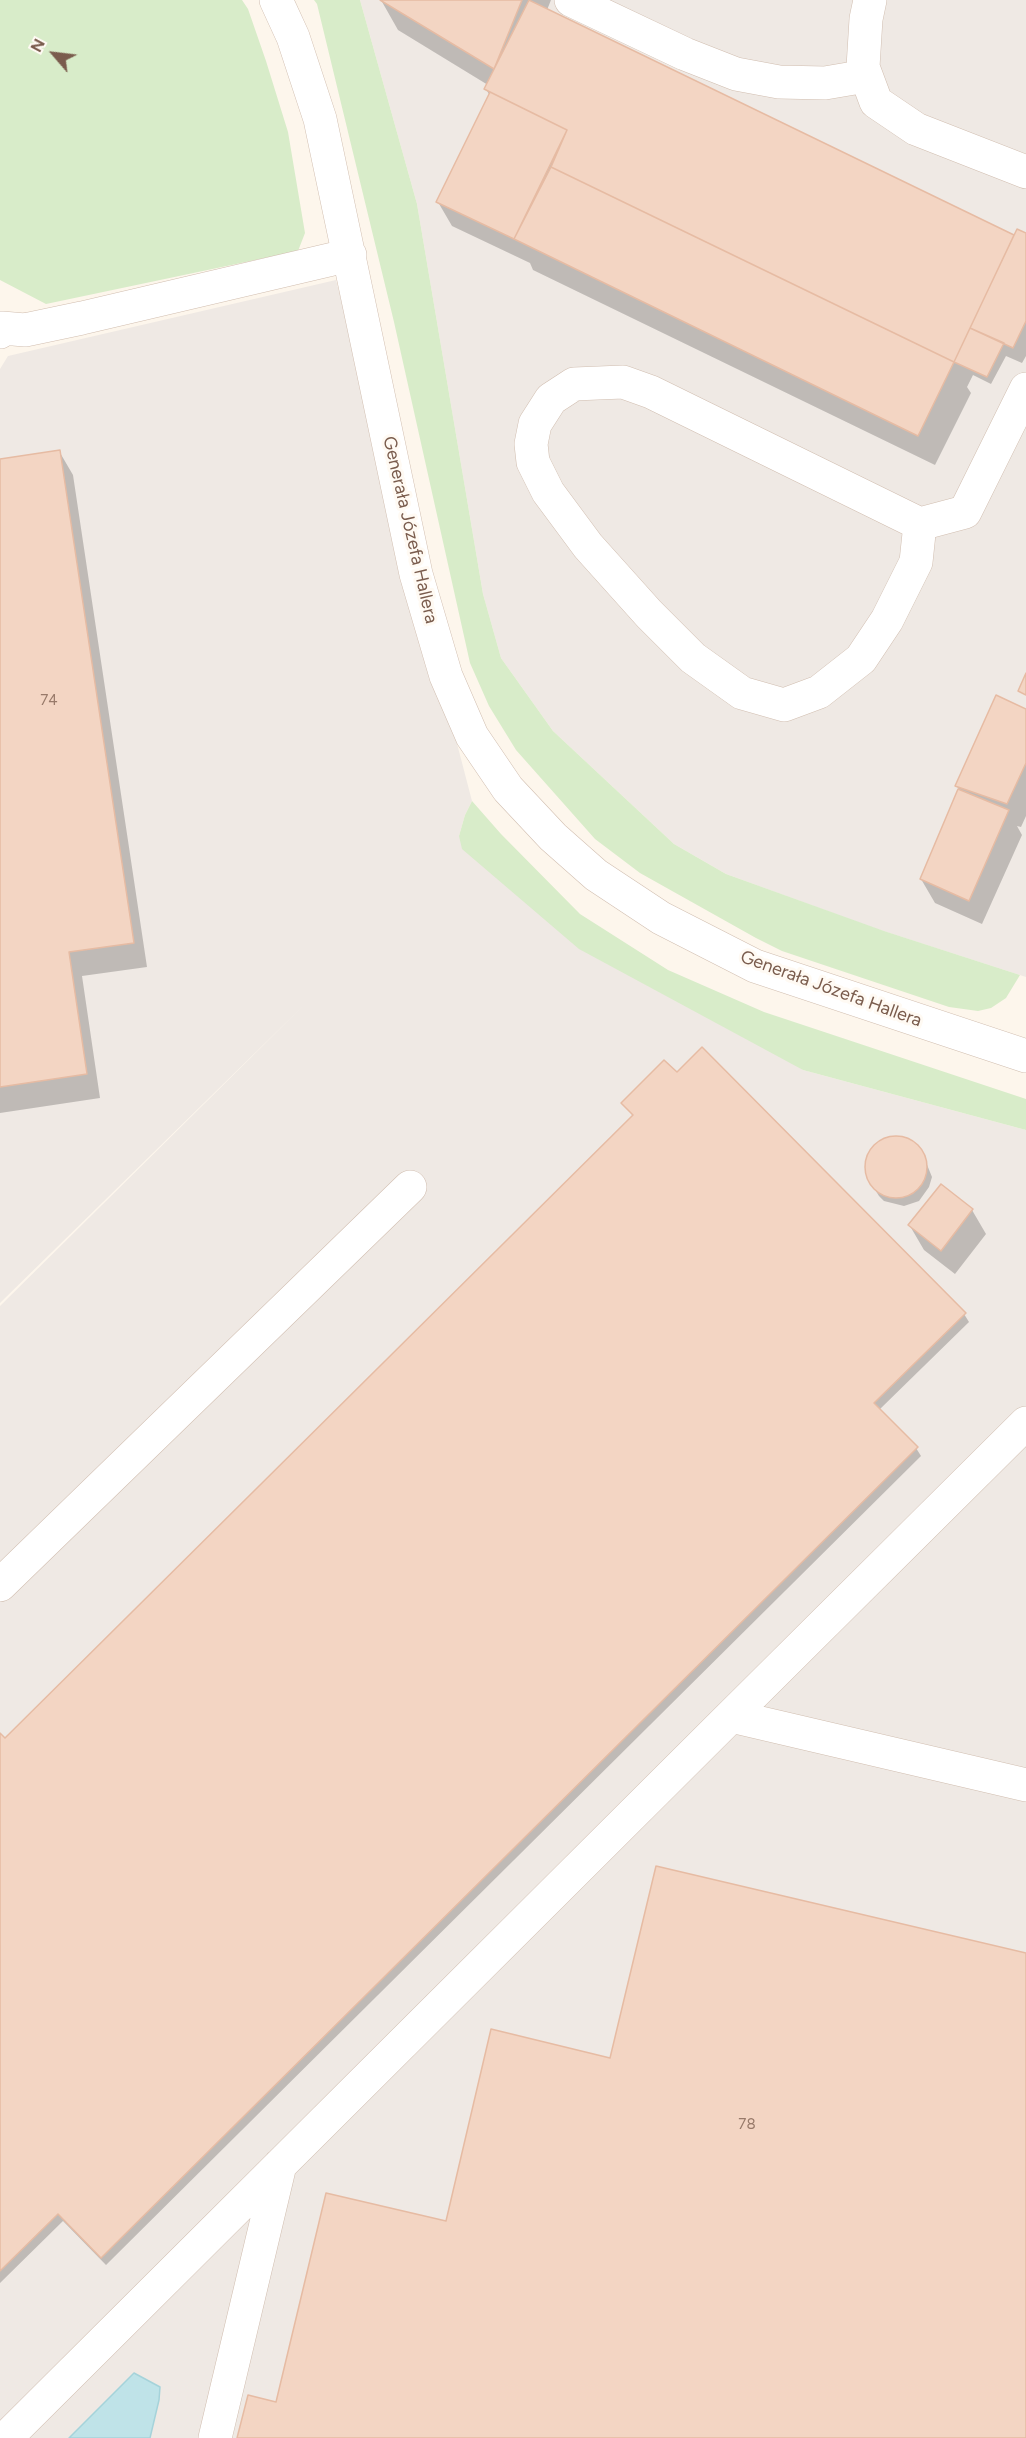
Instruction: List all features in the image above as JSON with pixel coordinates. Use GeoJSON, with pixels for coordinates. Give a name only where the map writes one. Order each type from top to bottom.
{"type":"FeatureCollection","features":[{"type":"Feature","properties":{"kind":"street","name":"Generała Józefa Hallera"},"geometry":{"type":"LineString","coordinates":[[276,0],[308,78],[320,119],[416,574],[446,676],[472,736],[508,789],[553,837],[596,875],[661,918],[755,966],[1026,1056]]}},
{"type":"Feature","properties":{"kind":"street"},"geometry":{"type":"LineString","coordinates":[[571,0],[685,54],[736,74],[779,82],[825,83],[866,75]]}},
{"type":"Feature","properties":{"kind":"street"},"geometry":{"type":"LineString","coordinates":[[870,0],[863,67],[876,102],[916,129],[1026,172]]}},
{"type":"Feature","properties":{"kind":"street"},"geometry":{"type":"LineString","coordinates":[[1,328],[25,330],[350,255]]}},
{"type":"Feature","properties":{"kind":"street"},"geometry":{"type":"LineString","coordinates":[[920,524],[916,562],[887,620],[861,659],[819,692],[784,705],[742,693],[693,658],[649,614],[588,546],[548,492],[533,462],[531,444],[535,424],[551,399],[574,384],[623,382],[651,392],[920,524],[965,512],[1026,389]]}},
{"type":"Feature","properties":{"kind":"street"},"geometry":{"type":"LineString","coordinates":[[0,1585],[410,1187]]}},
{"type":"Feature","properties":{"kind":"street"},"geometry":{"type":"LineString","coordinates":[[6,2438],[1026,1423]]}},
{"type":"Feature","properties":{"kind":"street"},"geometry":{"type":"LineString","coordinates":[[731,1716],[1026,1785]]}},
{"type":"Feature","properties":{"kind":"street"},"geometry":{"type":"LineString","coordinates":[[215,2438],[280,2165]]}},
{"type":"Feature","properties":{"kind":"shaded area"},"geometry":{"type":"Polygon","coordinates":[[[360,0],[1026,0],[1026,977],[874,928],[726,874],[674,844],[553,731],[501,658],[483,594],[417,204],[360,0]]]}},
{"type":"Feature","properties":{"kind":"shaded area"},"geometry":{"type":"Polygon","coordinates":[[[336,280],[472,801],[459,836],[803,1070],[1026,1130],[1026,2438],[0,2438],[0,1306],[307,1002],[0,1303],[0,369],[8,356],[336,280]]]}},
{"type":"Feature","properties":{"kind":"green space"},"geometry":{"type":"Polygon","coordinates":[[[0,0],[242,0],[248,9],[288,132],[305,233],[298,251],[46,304],[0,280],[0,0]]]}},
{"type":"Feature","properties":{"kind":"green space"},"geometry":{"type":"Polygon","coordinates":[[[314,0],[360,0],[417,204],[483,594],[501,658],[553,731],[674,844],[726,874],[884,931],[1020,975],[1006,998],[991,1008],[978,1011],[949,1007],[782,951],[756,938],[640,873],[595,839],[516,750],[489,706],[470,663],[394,322],[317,4],[314,0]]]}},
{"type":"Feature","properties":{"kind":"green space"},"geometry":{"type":"Polygon","coordinates":[[[472,801],[501,834],[580,914],[668,970],[764,1012],[1026,1099],[1026,1130],[803,1070],[579,949],[462,849],[459,836],[472,801]]]}},
{"type":"Feature","properties":{"kind":"water"},"geometry":{"type":"Polygon","coordinates":[[[134,2373],[160,2387],[150,2438],[69,2438],[134,2373]]]}},
{"type":"Feature","properties":{"kind":"building"},"geometry":{"type":"Polygon","coordinates":[[[380,0],[522,0],[494,69],[380,0]]]}},
{"type":"Feature","properties":{"kind":"building"},"geometry":{"type":"Polygon","coordinates":[[[529,0],[1014,235],[954,362],[551,167],[567,130],[484,89],[529,0]]]}},
{"type":"Feature","properties":{"kind":"building"},"geometry":{"type":"Polygon","coordinates":[[[490,92],[567,130],[514,239],[436,202],[490,92]]]}},
{"type":"Feature","properties":{"kind":"building"},"geometry":{"type":"Polygon","coordinates":[[[551,167],[954,362],[918,436],[514,239],[551,167]]]}},
{"type":"Feature","properties":{"kind":"building"},"geometry":{"type":"Polygon","coordinates":[[[1017,229],[1026,233],[1026,321],[1013,348],[970,328],[1017,229]]]}},
{"type":"Feature","properties":{"kind":"building"},"geometry":{"type":"Polygon","coordinates":[[[970,328],[1004,343],[987,377],[954,362],[970,328]]]}},
{"type":"Feature","properties":{"kind":"building"},"geometry":{"type":"Polygon","coordinates":[[[60,450],[134,943],[69,952],[87,1074],[0,1087],[0,459],[60,450]]]}},
{"type":"Feature","properties":{"kind":"building"},"geometry":{"type":"Polygon","coordinates":[[[1026,673],[1026,695],[1018,691],[1026,673]]]}},
{"type":"Feature","properties":{"kind":"building"},"geometry":{"type":"Polygon","coordinates":[[[996,695],[1026,709],[1026,763],[1007,804],[955,786],[996,695]]]}},
{"type":"Feature","properties":{"kind":"building"},"geometry":{"type":"Polygon","coordinates":[[[958,789],[1009,810],[969,901],[920,879],[958,789]]]}},
{"type":"Feature","properties":{"kind":"building"},"geometry":{"type":"Polygon","coordinates":[[[702,1047],[966,1313],[874,1403],[918,1447],[101,2258],[58,2214],[0,2271],[0,1733],[5,1738],[633,1115],[621,1103],[664,1060],[677,1072],[702,1047]]]}},
{"type":"Feature","properties":{"kind":"building"},"geometry":{"type":"Polygon","coordinates":[[[890,1136],[902,1136],[918,1145],[925,1155],[927,1167],[925,1179],[918,1189],[902,1198],[890,1198],[879,1193],[870,1184],[865,1173],[865,1161],[870,1150],[879,1141],[890,1136]]]}},
{"type":"Feature","properties":{"kind":"building"},"geometry":{"type":"Polygon","coordinates":[[[941,1184],[973,1209],[941,1251],[908,1225],[941,1184]]]}},
{"type":"Feature","properties":{"kind":"building"},"geometry":{"type":"Polygon","coordinates":[[[656,1866],[1026,1953],[1026,2438],[237,2438],[248,2395],[276,2402],[326,2193],[446,2221],[491,2029],[610,2058],[656,1866]]]}}]}
